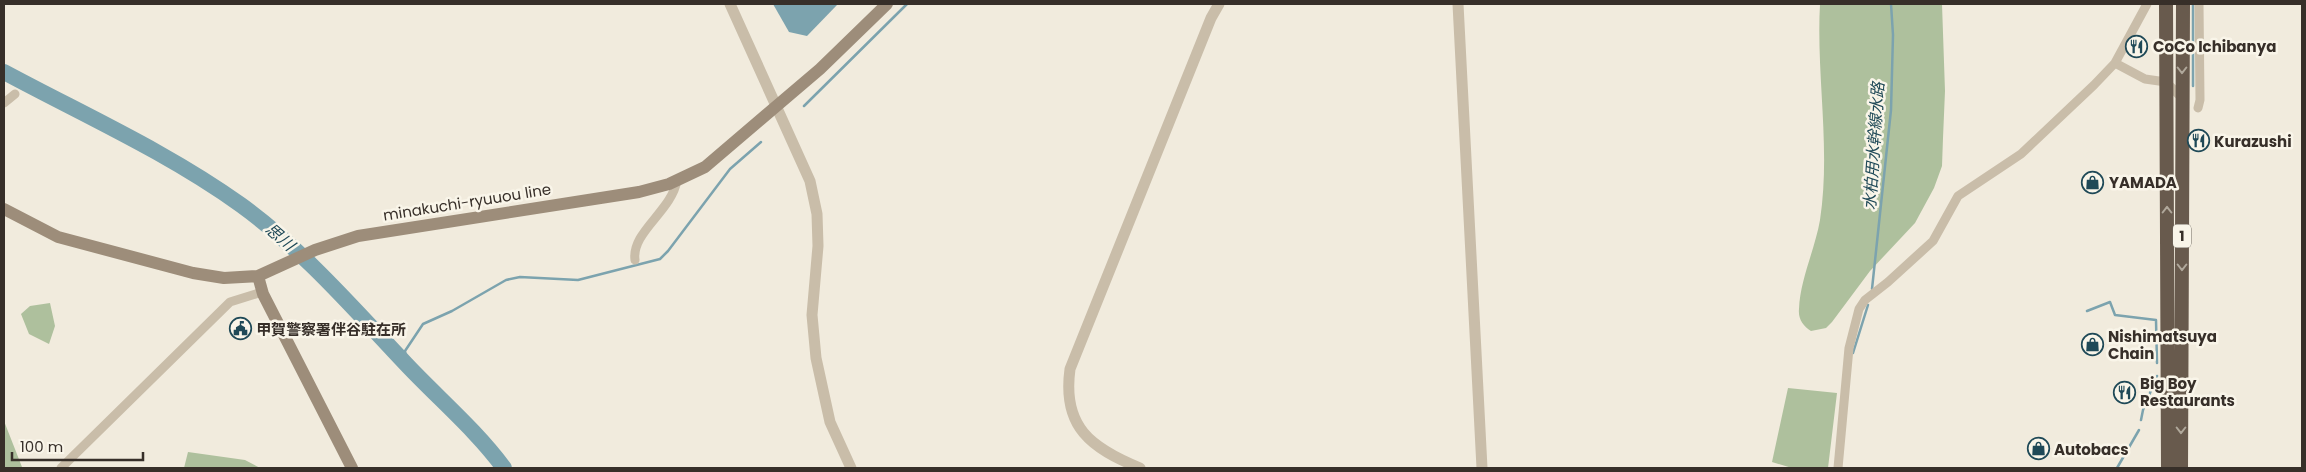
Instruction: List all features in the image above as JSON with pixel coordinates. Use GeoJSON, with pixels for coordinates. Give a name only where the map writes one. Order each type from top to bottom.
{"type":"FeatureCollection","features":[{"type":"Feature","properties":{"kind":"highway","name":"1"},"geometry":{"type":"LineString","coordinates":[[2166,4],[2168,468]]}},
{"type":"Feature","properties":{"kind":"highway","name":"1"},"geometry":{"type":"LineString","coordinates":[[2181,468],[2183,4]]}},
{"type":"Feature","properties":{"kind":"main road","name":"minakuchi-ryuuou line"},"geometry":{"type":"LineString","coordinates":[[4,209],[58,236],[128,256],[224,278],[258,276],[343,240],[374,233],[639,192],[677,180],[705,167],[778,106],[858,34],[887,4]]}},
{"type":"Feature","properties":{"kind":"main road"},"geometry":{"type":"LineString","coordinates":[[258,276],[262,292],[352,468]]}},
{"type":"Feature","properties":{"kind":"street"},"geometry":{"type":"LineString","coordinates":[[730,4],[778,106],[810,181],[817,214],[818,246],[812,315],[816,358],[830,422],[851,468]]}},
{"type":"Feature","properties":{"kind":"street"},"geometry":{"type":"LineString","coordinates":[[1140,468],[1115,458],[1096,447],[1077,424],[1069,396],[1070,369],[1210,18],[1219,4]]}},
{"type":"Feature","properties":{"kind":"street"},"geometry":{"type":"LineString","coordinates":[[1458,4],[1482,468]]}},
{"type":"Feature","properties":{"kind":"street"},"geometry":{"type":"LineString","coordinates":[[1838,468],[1849,348],[1859,309],[1865,300],[1933,241],[1958,196],[2021,154],[2114,63],[2147,4]]}},
{"type":"Feature","properties":{"kind":"street"},"geometry":{"type":"LineString","coordinates":[[2198,108],[2200,100],[2199,4]]}},
{"type":"Feature","properties":{"kind":"street"},"geometry":{"type":"LineString","coordinates":[[2114,63],[2145,79],[2166,82],[2182,98]]}},
{"type":"Feature","properties":{"kind":"street"},"geometry":{"type":"LineString","coordinates":[[4,103],[15,94]]}},
{"type":"Feature","properties":{"kind":"street"},"geometry":{"type":"LineString","coordinates":[[635,260],[633,251],[640,238],[669,203],[675,191],[677,180]]}},
{"type":"Feature","properties":{"kind":"street"},"geometry":{"type":"LineString","coordinates":[[61,468],[230,302],[242,296],[262,292]]}},
{"type":"Feature","properties":{"kind":"green space"},"geometry":{"type":"Polygon","coordinates":[[[1820,4],[1942,4],[1945,91],[1942,166],[1934,188],[1915,223],[1870,271],[1832,322],[1826,328],[1811,331],[1802,322],[1799,313],[1802,287],[1820,220],[1823,193],[1824,139],[1819,31],[1820,4]]]}},
{"type":"Feature","properties":{"kind":"green space"},"geometry":{"type":"Polygon","coordinates":[[[50,303],[55,326],[49,344],[29,334],[21,314],[30,306],[50,303]]]}},
{"type":"Feature","properties":{"kind":"green space"},"geometry":{"type":"Polygon","coordinates":[[[1788,388],[1837,393],[1828,468],[1792,468],[1772,462],[1788,388]]]}},
{"type":"Feature","properties":{"kind":"green space"},"geometry":{"type":"Polygon","coordinates":[[[4,421],[22,467],[4,468],[4,421]]]}},
{"type":"Feature","properties":{"kind":"green space"},"geometry":{"type":"Polygon","coordinates":[[[188,452],[245,460],[260,468],[184,468],[188,452]]]}},
{"type":"Feature","properties":{"kind":"water"},"geometry":{"type":"Polygon","coordinates":[[[773,4],[837,5],[807,36],[789,32],[773,4]]]}},
{"type":"Feature","properties":{"kind":"waterway"},"geometry":{"type":"LineString","coordinates":[[804,106],[907,4]]}},
{"type":"Feature","properties":{"kind":"waterway","name":"水柏用水幹線水路"},"geometry":{"type":"LineString","coordinates":[[1872,289],[1891,110],[1893,35],[1891,4]]}},
{"type":"Feature","properties":{"kind":"waterway"},"geometry":{"type":"LineString","coordinates":[[2193,4],[2193,86]]}},
{"type":"Feature","properties":{"kind":"waterway","name":"思川"},"geometry":{"type":"LineString","coordinates":[[4,72],[155,151],[213,186],[263,222],[327,280],[469,428],[504,468]]}},
{"type":"Feature","properties":{"kind":"waterway"},"geometry":{"type":"LineString","coordinates":[[407,365],[405,351],[423,324],[452,311],[506,280],[520,277],[578,280],[660,259],[730,169],[761,142]]}},
{"type":"Feature","properties":{"kind":"waterway"},"geometry":{"type":"LineString","coordinates":[[2087,311],[2110,302],[2115,315],[2156,320],[2157,363]]}},
{"type":"Feature","properties":{"kind":"waterway","name":"水柏用水幹線水路"},"geometry":{"type":"LineString","coordinates":[[1853,353],[1868,305]]}},
{"type":"Feature","properties":{"kind":"waterway"},"geometry":{"type":"LineString","coordinates":[[2141,420],[2143,410],[2157,376]]}},
{"type":"Feature","properties":{"kind":"waterway"},"geometry":{"type":"LineString","coordinates":[[2117,468],[2139,430]]}},
{"type":"Feature","properties":{"kind":"place","name":"CoCo Ichibanya"},"geometry":{"type":"Point","coordinates":[2137,46]}},
{"type":"Feature","properties":{"kind":"place","name":"Kurazushi"},"geometry":{"type":"Point","coordinates":[2198,141]}},
{"type":"Feature","properties":{"kind":"place","name":"YAMADA"},"geometry":{"type":"Point","coordinates":[2093,182]}},
{"type":"Feature","properties":{"kind":"place","name":"甲賀警察署伴谷駐在所"},"geometry":{"type":"Point","coordinates":[240,329]}},
{"type":"Feature","properties":{"kind":"place","name":"Nishimatsuya Chain"},"geometry":{"type":"Point","coordinates":[2092,345]}},
{"type":"Feature","properties":{"kind":"place","name":"Big Boy Restaurants"},"geometry":{"type":"Point","coordinates":[2124,392]}},
{"type":"Feature","properties":{"kind":"place","name":"Autobacs"},"geometry":{"type":"Point","coordinates":[2038,449]}}]}
